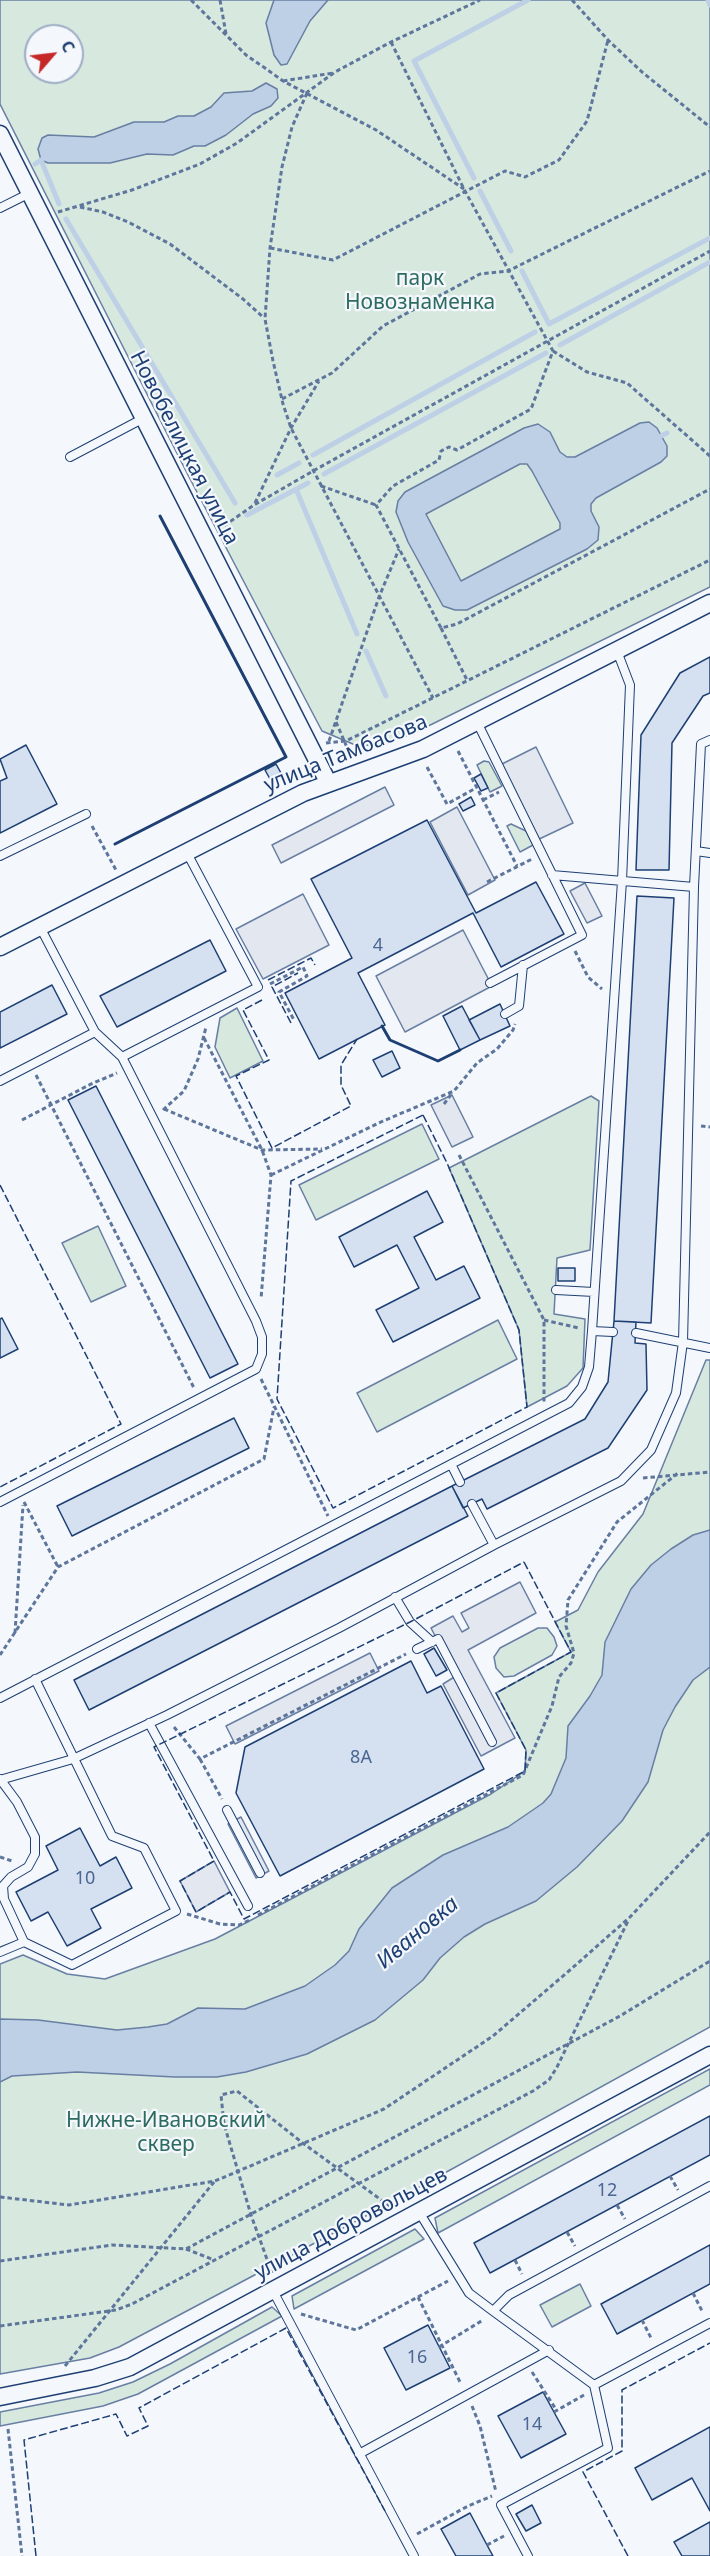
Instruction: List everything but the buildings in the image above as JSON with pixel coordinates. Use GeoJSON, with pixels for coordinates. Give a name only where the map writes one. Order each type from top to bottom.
{"type":"FeatureCollection","features":[{"type":"Feature","properties":{"kind":"street","name":"Новобелицкая улица"},"geometry":{"type":"LineString","coordinates":[[0,134],[328,782]]}},
{"type":"Feature","properties":{"kind":"street","name":"улица Тамбасова"},"geometry":{"type":"LineString","coordinates":[[0,947],[186,851],[328,782],[423,749],[710,603]]}},
{"type":"Feature","properties":{"kind":"street","name":"улица Добровольцев"},"geometry":{"type":"LineString","coordinates":[[0,2397],[94,2378],[130,2367],[710,2055]]}},
{"type":"Feature","properties":{"kind":"lane"},"geometry":{"type":"LineString","coordinates":[[0,208],[30,193]]}},
{"type":"Feature","properties":{"kind":"lane"},"geometry":{"type":"LineString","coordinates":[[70,457],[144,418]]}},
{"type":"Feature","properties":{"kind":"lane"},"geometry":{"type":"LineString","coordinates":[[0,1698],[544,1416],[568,1403],[582,1387],[589,1367],[592,1331],[622,881],[630,684],[617,651]]}},
{"type":"Feature","properties":{"kind":"lane"},"geometry":{"type":"LineString","coordinates":[[477,722],[582,935],[490,983]]}},
{"type":"Feature","properties":{"kind":"lane"},"geometry":{"type":"LineString","coordinates":[[35,1679],[73,1759],[112,1836],[144,1848],[176,1911],[72,1965],[24,1942],[4,1899],[3,1886],[11,1877],[28,1867],[35,1854],[35,1837],[17,1802],[0,1780],[73,1759],[149,1723],[621,1481],[651,1450],[676,1394],[683,1342],[694,887],[701,744],[710,740]]}},
{"type":"Feature","properties":{"kind":"lane"},"geometry":{"type":"LineString","coordinates":[[0,856],[86,814]]}},
{"type":"Feature","properties":{"kind":"lane"},"geometry":{"type":"LineString","coordinates":[[122,1057],[258,987],[186,851]]}},
{"type":"Feature","properties":{"kind":"lane"},"geometry":{"type":"LineString","coordinates":[[696,851],[710,852]]}},
{"type":"Feature","properties":{"kind":"lane"},"geometry":{"type":"LineString","coordinates":[[552,875],[694,887]]}},
{"type":"Feature","properties":{"kind":"lane"},"geometry":{"type":"LineString","coordinates":[[0,1502],[256,1369],[262,1354],[262,1337],[256,1321],[122,1057],[95,1032],[40,927]]}},
{"type":"Feature","properties":{"kind":"lane"},"geometry":{"type":"LineString","coordinates":[[505,1014],[519,1006],[523,965]]}},
{"type":"Feature","properties":{"kind":"lane"},"geometry":{"type":"LineString","coordinates":[[0,1081],[95,1032]]}},
{"type":"Feature","properties":{"kind":"lane"},"geometry":{"type":"LineString","coordinates":[[556,1290],[594,1292]]}},
{"type":"Feature","properties":{"kind":"lane"},"geometry":{"type":"LineString","coordinates":[[592,1331],[613,1332]]}},
{"type":"Feature","properties":{"kind":"lane"},"geometry":{"type":"LineString","coordinates":[[636,1333],[710,1348]]}},
{"type":"Feature","properties":{"kind":"lane"},"geometry":{"type":"LineString","coordinates":[[452,1464],[460,1482]]}},
{"type":"Feature","properties":{"kind":"lane"},"geometry":{"type":"LineString","coordinates":[[471,1504],[494,1545]]}},
{"type":"Feature","properties":{"kind":"lane"},"geometry":{"type":"LineString","coordinates":[[395,1597],[410,1622],[432,1642]]}},
{"type":"Feature","properties":{"kind":"lane"},"geometry":{"type":"LineString","coordinates":[[417,1649],[438,1639],[492,1742]]}},
{"type":"Feature","properties":{"kind":"lane"},"geometry":{"type":"LineString","coordinates":[[149,1723],[248,1906]]}},
{"type":"Feature","properties":{"kind":"lane"},"geometry":{"type":"LineString","coordinates":[[227,1810],[260,1873]]}},
{"type":"Feature","properties":{"kind":"lane"},"geometry":{"type":"LineString","coordinates":[[0,1952],[24,1942]]}},
{"type":"Feature","properties":{"kind":"lane"},"geometry":{"type":"LineString","coordinates":[[493,2311],[508,2295],[710,2187]]}},
{"type":"Feature","properties":{"kind":"lane"},"geometry":{"type":"LineString","coordinates":[[419,2212],[457,2277],[469,2293],[594,2385],[608,2448],[501,2505],[528,2556]]}},
{"type":"Feature","properties":{"kind":"lane"},"geometry":{"type":"LineString","coordinates":[[273,2291],[414,2556]]}},
{"type":"Feature","properties":{"kind":"lane"},"geometry":{"type":"LineString","coordinates":[[594,2385],[709,2324]]}},
{"type":"Feature","properties":{"kind":"lane"},"geometry":{"type":"LineString","coordinates":[[359,2454],[549,2350]]}},
{"type":"Feature","properties":{"kind":"path"},"geometry":{"type":"LineString","coordinates":[[191,0],[246,55],[284,81],[335,107],[402,146],[465,190]]}},
{"type":"Feature","properties":{"kind":"path"},"geometry":{"type":"LineString","coordinates":[[220,0],[227,36]]}},
{"type":"Feature","properties":{"kind":"path"},"geometry":{"type":"LineString","coordinates":[[67,210],[132,190],[200,164],[237,142],[335,72],[391,42],[480,0]]}},
{"type":"Feature","properties":{"kind":"path"},"geometry":{"type":"LineString","coordinates":[[572,0],[608,40],[710,127]]}},
{"type":"Feature","properties":{"kind":"path"},"geometry":{"type":"LineString","coordinates":[[270,248],[333,260],[505,171],[525,177],[559,160],[586,121],[608,40]]}},
{"type":"Feature","properties":{"kind":"path"},"geometry":{"type":"LineString","coordinates":[[391,42],[465,190],[553,351],[587,372],[627,383],[710,456]]}},
{"type":"Feature","properties":{"kind":"path"},"geometry":{"type":"LineString","coordinates":[[284,81],[335,72]]}},
{"type":"Feature","properties":{"kind":"path"},"geometry":{"type":"LineString","coordinates":[[307,93],[292,127],[280,177],[270,248],[265,319],[282,399],[291,428],[433,698]]}},
{"type":"Feature","properties":{"kind":"path"},"geometry":{"type":"LineString","coordinates":[[282,399],[332,373],[383,326],[480,274],[508,271],[710,171]]}},
{"type":"Feature","properties":{"kind":"path"},"geometry":{"type":"LineString","coordinates":[[78,206],[103,212],[170,244],[243,299],[265,319]]}},
{"type":"Feature","properties":{"kind":"path"},"geometry":{"type":"LineString","coordinates":[[224,525],[313,471],[710,252]]}},
{"type":"Feature","properties":{"kind":"path"},"geometry":{"type":"LineString","coordinates":[[376,505],[393,486],[439,460],[441,451],[450,447],[457,450],[531,409],[553,351]]}},
{"type":"Feature","properties":{"kind":"path"},"geometry":{"type":"LineString","coordinates":[[254,505],[291,428],[320,379]]}},
{"type":"Feature","properties":{"kind":"path"},"geometry":{"type":"LineString","coordinates":[[320,486],[376,505],[467,681]]}},
{"type":"Feature","properties":{"kind":"path"},"geometry":{"type":"LineString","coordinates":[[441,628],[457,624],[710,489]]}},
{"type":"Feature","properties":{"kind":"path"},"geometry":{"type":"LineString","coordinates":[[329,741],[379,597],[399,549]]}},
{"type":"Feature","properties":{"kind":"path"},"geometry":{"type":"LineString","coordinates":[[319,746],[329,741],[346,741],[710,560]]}},
{"type":"Feature","properties":{"kind":"path"},"geometry":{"type":"LineString","coordinates":[[336,722],[354,762]]}},
{"type":"Feature","properties":{"kind":"path"},"geometry":{"type":"LineString","coordinates":[[458,751],[517,866]]}},
{"type":"Feature","properties":{"kind":"path"},"geometry":{"type":"LineString","coordinates":[[426,765],[447,804],[476,788]]}},
{"type":"Feature","properties":{"kind":"path"},"geometry":{"type":"LineString","coordinates":[[483,801],[508,787]]}},
{"type":"Feature","properties":{"kind":"path"},"geometry":{"type":"LineString","coordinates":[[86,814],[116,870]]}},
{"type":"Feature","properties":{"kind":"path"},"geometry":{"type":"LineString","coordinates":[[487,882],[541,854]]}},
{"type":"Feature","properties":{"kind":"path"},"geometry":{"type":"LineString","coordinates":[[570,941],[588,977],[615,1000]]}},
{"type":"Feature","properties":{"kind":"path"},"geometry":{"type":"LineString","coordinates":[[267,986],[303,967],[307,976],[279,992],[294,1020]]}},
{"type":"Feature","properties":{"kind":"path"},"geometry":{"type":"LineString","coordinates":[[444,1104],[477,1063],[497,1049],[513,1030],[519,1006]]}},
{"type":"Feature","properties":{"kind":"path"},"geometry":{"type":"LineString","coordinates":[[153,1119],[184,1091],[198,1059],[210,1011]]}},
{"type":"Feature","properties":{"kind":"path"},"geometry":{"type":"LineString","coordinates":[[204,1038],[262,1150],[272,1175],[262,1293],[256,1321]]}},
{"type":"Feature","properties":{"kind":"path"},"geometry":{"type":"LineString","coordinates":[[31,1065],[199,1397]]}},
{"type":"Feature","properties":{"kind":"path"},"geometry":{"type":"LineString","coordinates":[[22,1120],[91,1084],[128,1069]]}},
{"type":"Feature","properties":{"kind":"path"},"geometry":{"type":"LineString","coordinates":[[272,1175],[454,1091]]}},
{"type":"Feature","properties":{"kind":"path"},"geometry":{"type":"LineString","coordinates":[[164,1109],[262,1150],[325,1149]]}},
{"type":"Feature","properties":{"kind":"path"},"geometry":{"type":"LineString","coordinates":[[459,1155],[544,1320],[544,1416]]}},
{"type":"Feature","properties":{"kind":"path"},"geometry":{"type":"LineString","coordinates":[[544,1320],[592,1331]]}},
{"type":"Feature","properties":{"kind":"path"},"geometry":{"type":"LineString","coordinates":[[256,1369],[333,1525]]}},
{"type":"Feature","properties":{"kind":"path"},"geometry":{"type":"LineString","coordinates":[[0,1655],[58,1567],[264,1459],[274,1407]]}},
{"type":"Feature","properties":{"kind":"path"},"geometry":{"type":"LineString","coordinates":[[621,1481],[678,1473],[710,1472]]}},
{"type":"Feature","properties":{"kind":"path"},"geometry":{"type":"LineString","coordinates":[[188,1914],[220,1924],[239,1925],[523,1775],[552,1706],[560,1677],[571,1663],[574,1653],[566,1626],[568,1600],[617,1522],[678,1473]]}},
{"type":"Feature","properties":{"kind":"path"},"geometry":{"type":"LineString","coordinates":[[15,1635],[23,1500],[58,1567]]}},
{"type":"Feature","properties":{"kind":"path"},"geometry":{"type":"LineString","coordinates":[[200,1758],[417,1649]]}},
{"type":"Feature","properties":{"kind":"path"},"geometry":{"type":"LineString","coordinates":[[178,1735],[200,1758],[227,1810]]}},
{"type":"Feature","properties":{"kind":"path"},"geometry":{"type":"LineString","coordinates":[[0,2197],[69,2205],[215,2181],[384,2109],[493,2036],[630,1917],[710,1832]]}},
{"type":"Feature","properties":{"kind":"path"},"geometry":{"type":"LineString","coordinates":[[0,2326],[116,2310],[132,2304],[258,2235],[533,2091],[549,2080],[630,1917]]}},
{"type":"Feature","properties":{"kind":"path"},"geometry":{"type":"LineString","coordinates":[[186,2249],[620,2016],[710,1961]]}},
{"type":"Feature","properties":{"kind":"path"},"geometry":{"type":"LineString","coordinates":[[272,2273],[251,2214],[224,2124],[221,2095],[237,2091],[303,2144],[393,2208]]}},
{"type":"Feature","properties":{"kind":"path"},"geometry":{"type":"LineString","coordinates":[[63,2369],[215,2181]]}},
{"type":"Feature","properties":{"kind":"path"},"geometry":{"type":"LineString","coordinates":[[0,2261],[112,2245],[186,2249],[214,2260]]}},
{"type":"Feature","properties":{"kind":"path"},"geometry":{"type":"LineString","coordinates":[[299,2313],[356,2330],[457,2277]]}},
{"type":"Feature","properties":{"kind":"path"},"geometry":{"type":"LineString","coordinates":[[693,2293],[709,2324]]}},
{"type":"Feature","properties":{"kind":"path"},"geometry":{"type":"LineString","coordinates":[[417,2297],[463,2388]]}},
{"type":"Feature","properties":{"kind":"path"},"geometry":{"type":"LineString","coordinates":[[642,2320],[658,2351]]}},
{"type":"Feature","properties":{"kind":"path"},"geometry":{"type":"LineString","coordinates":[[440,2346],[476,2326]]}},
{"type":"Feature","properties":{"kind":"path"},"geometry":{"type":"LineString","coordinates":[[527,2363],[556,2412],[581,2398]]}},
{"type":"Feature","properties":{"kind":"path"},"geometry":{"type":"LineString","coordinates":[[470,2400],[480,2426],[498,2499]]}},
{"type":"Feature","properties":{"kind":"path"},"geometry":{"type":"LineString","coordinates":[[9,2429],[22,2556]]}},
{"type":"Feature","properties":{"kind":"path"},"geometry":{"type":"LineString","coordinates":[[405,2541],[468,2506],[496,2494]]}},
{"type":"Feature","properties":{"kind":"path"},"geometry":{"type":"LineString","coordinates":[[487,2545],[514,2530]]}},
{"type":"Feature","properties":{"kind":"green space","name":"парк Новознаменка"},"geometry":{"type":"Polygon","coordinates":[[[0,0],[710,0],[710,587],[410,735],[360,747],[322,731],[188,475],[0,104],[0,0]]]}},
{"type":"Feature","properties":{"kind":"green space"},"geometry":{"type":"Polygon","coordinates":[[[484,761],[489,762],[502,786],[490,792],[477,765],[484,761]]]}},
{"type":"Feature","properties":{"kind":"green space"},"geometry":{"type":"Polygon","coordinates":[[[511,824],[526,831],[533,845],[520,852],[507,826],[511,824]]]}},
{"type":"Feature","properties":{"kind":"green space"},"geometry":{"type":"Polygon","coordinates":[[[237,1008],[263,1061],[230,1078],[215,1047],[220,1018],[237,1008]]]}},
{"type":"Feature","properties":{"kind":"green space"},"geometry":{"type":"Polygon","coordinates":[[[591,1096],[599,1101],[590,1250],[557,1258],[554,1314],[585,1319],[583,1368],[567,1386],[527,1407],[519,1330],[449,1168],[591,1096]]]}},
{"type":"Feature","properties":{"kind":"green space"},"geometry":{"type":"Polygon","coordinates":[[[422,1124],[439,1159],[316,1220],[299,1185],[422,1124]]]}},
{"type":"Feature","properties":{"kind":"green space"},"geometry":{"type":"Polygon","coordinates":[[[98,1226],[126,1286],[91,1302],[62,1243],[98,1226]]]}},
{"type":"Feature","properties":{"kind":"green space"},"geometry":{"type":"Polygon","coordinates":[[[498,1320],[517,1359],[377,1432],[357,1393],[498,1320]]]}},
{"type":"Feature","properties":{"kind":"green space","name":"Нижне-Ивановский сквер"},"geometry":{"type":"Polygon","coordinates":[[[706,1360],[710,1360],[710,2027],[392,2202],[119,2347],[90,2358],[0,2374],[0,1964],[23,1955],[67,1974],[105,1979],[215,1939],[491,1794],[525,1771],[526,1750],[496,1693],[571,1652],[555,1622],[578,1610],[598,1572],[643,1514],[706,1360]]]}},
{"type":"Feature","properties":{"kind":"green space"},"geometry":{"type":"Polygon","coordinates":[[[538,1628],[547,1628],[554,1637],[557,1646],[552,1655],[514,1676],[504,1677],[496,1668],[494,1657],[500,1648],[538,1628]]]}},
{"type":"Feature","properties":{"kind":"green space"},"geometry":{"type":"Polygon","coordinates":[[[710,2069],[710,2085],[438,2233],[435,2218],[710,2069]]]}},
{"type":"Feature","properties":{"kind":"green space"},"geometry":{"type":"Polygon","coordinates":[[[415,2229],[424,2239],[294,2309],[292,2296],[415,2229]]]}},
{"type":"Feature","properties":{"kind":"green space"},"geometry":{"type":"Polygon","coordinates":[[[580,2284],[591,2306],[552,2327],[540,2305],[580,2284]]]}},
{"type":"Feature","properties":{"kind":"green space"},"geometry":{"type":"Polygon","coordinates":[[[272,2307],[282,2316],[138,2394],[103,2406],[0,2426],[0,2412],[99,2393],[133,2382],[272,2307]]]}},
{"type":"Feature","properties":{"kind":"shaded area"},"geometry":{"type":"Polygon","coordinates":[[[536,747],[573,823],[535,841],[498,766],[536,747]]]}},
{"type":"Feature","properties":{"kind":"shaded area"},"geometry":{"type":"Polygon","coordinates":[[[385,787],[394,805],[281,863],[272,845],[385,787]]]}},
{"type":"Feature","properties":{"kind":"shaded area"},"geometry":{"type":"Polygon","coordinates":[[[457,807],[495,880],[468,895],[430,822],[457,807]]]}},
{"type":"Feature","properties":{"kind":"shaded area"},"geometry":{"type":"Polygon","coordinates":[[[585,883],[602,916],[587,923],[570,891],[585,883]]]}},
{"type":"Feature","properties":{"kind":"shaded area"},"geometry":{"type":"Polygon","coordinates":[[[303,894],[329,945],[263,979],[236,929],[303,894]]]}},
{"type":"Feature","properties":{"kind":"shaded area"},"geometry":{"type":"Polygon","coordinates":[[[463,930],[492,986],[405,1032],[376,976],[463,930]]]}},
{"type":"Feature","properties":{"kind":"shaded area"},"geometry":{"type":"Polygon","coordinates":[[[452,1095],[473,1137],[452,1147],[431,1105],[452,1095]]]}},
{"type":"Feature","properties":{"kind":"shaded area"},"geometry":{"type":"Polygon","coordinates":[[[520,1582],[536,1613],[468,1650],[515,1738],[481,1756],[443,1684],[456,1676],[431,1628],[453,1616],[462,1632],[469,1628],[461,1613],[520,1582]]]}},
{"type":"Feature","properties":{"kind":"shaded area"},"geometry":{"type":"Polygon","coordinates":[[[370,1653],[379,1671],[235,1744],[226,1726],[370,1653]]]}},
{"type":"Feature","properties":{"kind":"shaded area"},"geometry":{"type":"Polygon","coordinates":[[[241,1817],[269,1871],[256,1878],[228,1824],[241,1817]]]}},
{"type":"Feature","properties":{"kind":"shaded area"},"geometry":{"type":"Polygon","coordinates":[[[214,1861],[230,1892],[196,1912],[180,1881],[214,1861]]]}},
{"type":"Feature","properties":{"kind":"water"},"geometry":{"type":"Polygon","coordinates":[[[274,0],[328,0],[310,21],[287,64],[281,65],[274,55],[266,23],[274,0]]]}},
{"type":"Feature","properties":{"kind":"water"},"geometry":{"type":"Polygon","coordinates":[[[266,83],[277,89],[278,98],[271,106],[253,114],[226,135],[205,146],[194,146],[173,155],[147,154],[110,163],[48,163],[41,160],[38,149],[42,138],[48,135],[94,137],[134,122],[164,122],[178,116],[194,116],[211,107],[224,93],[252,91],[266,83]]]}},
{"type":"Feature","properties":{"kind":"water"},"geometry":{"type":"Polygon","coordinates":[[[649,422],[657,428],[667,446],[667,456],[661,462],[596,498],[591,504],[591,511],[599,527],[598,540],[587,549],[467,610],[455,610],[443,606],[408,542],[396,512],[398,501],[405,492],[524,428],[538,424],[550,432],[560,452],[567,457],[575,457],[640,423],[649,422]],[[520,464],[426,514],[461,581],[560,529],[560,523],[527,464],[520,464]]]}},
{"type":"Feature","properties":{"kind":"water","name":"Ивановка"},"geometry":{"type":"Polygon","coordinates":[[[710,1530],[710,1667],[693,1680],[675,1707],[663,1730],[648,1782],[622,1821],[577,1867],[536,1901],[485,1924],[464,1937],[440,1958],[423,1980],[375,2020],[307,2054],[246,2072],[217,2077],[77,2072],[12,2076],[0,2082],[0,2019],[38,2020],[117,2030],[167,2024],[198,2008],[245,2009],[305,1986],[335,1965],[349,1951],[359,1929],[392,1888],[443,1855],[508,1827],[543,1803],[551,1794],[566,1758],[568,1726],[602,1675],[605,1642],[631,1589],[651,1565],[671,1549],[693,1535],[710,1530]]]}},
{"type":"Feature","properties":{"kind":"waterway"},"geometry":{"type":"LineString","coordinates":[[474,178],[414,61],[528,0]]}},
{"type":"Feature","properties":{"kind":"waterway"},"geometry":{"type":"LineString","coordinates":[[708,0],[710,5]]}},
{"type":"Feature","properties":{"kind":"waterway"},"geometry":{"type":"LineString","coordinates":[[35,164],[41,160],[59,204]]}},
{"type":"Feature","properties":{"kind":"waterway"},"geometry":{"type":"LineString","coordinates":[[480,191],[511,251]]}},
{"type":"Feature","properties":{"kind":"waterway"},"geometry":{"type":"LineString","coordinates":[[66,219],[235,503]]}},
{"type":"Feature","properties":{"kind":"waterway"},"geometry":{"type":"LineString","coordinates":[[522,271],[549,324],[710,238]]}},
{"type":"Feature","properties":{"kind":"waterway"},"geometry":{"type":"LineString","coordinates":[[560,345],[710,262]]}},
{"type":"Feature","properties":{"kind":"waterway"},"geometry":{"type":"LineString","coordinates":[[313,455],[535,332]]}},
{"type":"Feature","properties":{"kind":"waterway"},"geometry":{"type":"LineString","coordinates":[[324,474],[546,353]]}},
{"type":"Feature","properties":{"kind":"waterway"},"geometry":{"type":"LineString","coordinates":[[661,436],[667,433]]}},
{"type":"Feature","properties":{"kind":"waterway"},"geometry":{"type":"LineString","coordinates":[[277,475],[299,463]]}},
{"type":"Feature","properties":{"kind":"waterway"},"geometry":{"type":"LineString","coordinates":[[247,515],[308,483]]}},
{"type":"Feature","properties":{"kind":"waterway"},"geometry":{"type":"LineString","coordinates":[[296,489],[357,634]]}},
{"type":"Feature","properties":{"kind":"waterway"},"geometry":{"type":"LineString","coordinates":[[366,651],[386,696]]}},
{"type":"Feature","properties":{"kind":"fence"},"geometry":{"type":"LineString","coordinates":[[268,980],[311,958],[315,965]]}},
{"type":"Feature","properties":{"kind":"fence"},"geometry":{"type":"LineString","coordinates":[[291,1023],[272,987],[298,973]]}},
{"type":"Feature","properties":{"kind":"fence"},"geometry":{"type":"LineString","coordinates":[[262,1000],[243,1010],[269,1060],[236,1076],[272,1148],[351,1106],[341,1085],[341,1065],[357,1039]]}},
{"type":"Feature","properties":{"kind":"fence"},"geometry":{"type":"LineString","coordinates":[[423,1115],[447,1163],[519,1330],[527,1407],[333,1508],[277,1399],[291,1181],[423,1115]]}},
{"type":"Feature","properties":{"kind":"fence"},"geometry":{"type":"LineString","coordinates":[[0,1185],[121,1424],[0,1487]]}},
{"type":"Feature","properties":{"kind":"fence"},"geometry":{"type":"LineString","coordinates":[[524,1562],[571,1652],[496,1693],[526,1750],[525,1771],[244,1919],[230,1892],[196,1912],[180,1881],[214,1861],[154,1747],[410,1622],[524,1562]]}},
{"type":"Feature","properties":{"kind":"fence"},"geometry":{"type":"LineString","coordinates":[[36,2556],[24,2440],[116,2414],[127,2436],[148,2426],[139,2408],[286,2328],[385,2511]]}},
{"type":"Feature","properties":{"kind":"fence"},"geometry":{"type":"LineString","coordinates":[[628,2556],[583,2472],[622,2451],[622,2390],[710,2343]]}},
{"type":"Feature","properties":{"kind":"wall"},"geometry":{"type":"LineString","coordinates":[[115,844],[286,757],[160,516]]}},
{"type":"Feature","properties":{"kind":"wall"},"geometry":{"type":"LineString","coordinates":[[382,1026],[390,1040],[438,1061],[460,1050]]}}]}
